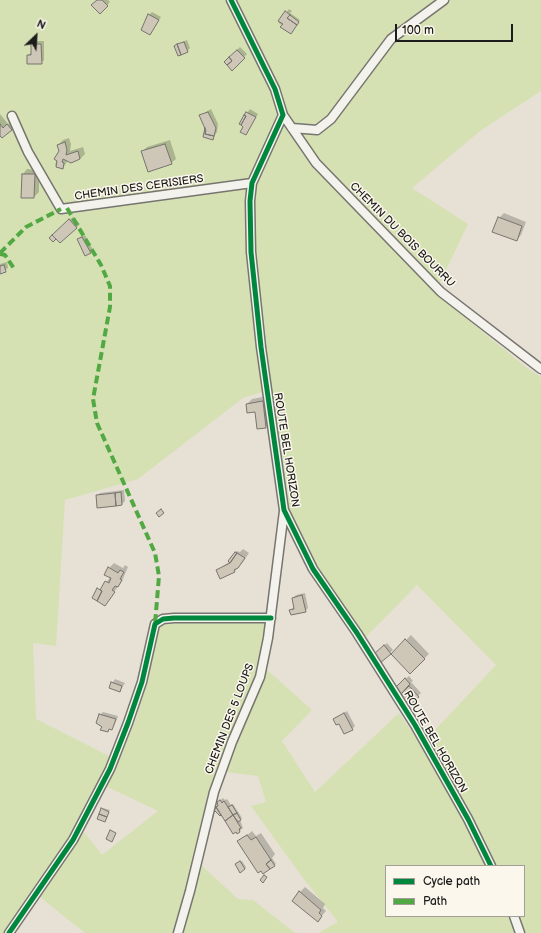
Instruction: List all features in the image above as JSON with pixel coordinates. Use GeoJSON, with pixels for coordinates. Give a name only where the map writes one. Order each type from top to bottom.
{"type":"FeatureCollection","features":[{"type":"Feature","properties":{"kind":"street"},"geometry":{"type":"LineString","coordinates":[[231,0],[275,89],[283,115]]}},
{"type":"Feature","properties":{"kind":"street"},"geometry":{"type":"LineString","coordinates":[[292,128],[317,130],[332,119],[391,39],[444,0]]}},
{"type":"Feature","properties":{"kind":"street","name":"CHEMIN DU BOIS BOURRU"},"geometry":{"type":"LineString","coordinates":[[283,115],[316,163],[441,292],[541,369]]}},
{"type":"Feature","properties":{"kind":"street","name":"ROUTE BEL HORIZON"},"geometry":{"type":"LineString","coordinates":[[283,115],[252,183],[250,201],[251,252],[261,347],[284,510],[313,569],[357,633],[415,725],[468,819],[491,865]]}},
{"type":"Feature","properties":{"kind":"street","name":"CHEMIN DES CERISIERS"},"geometry":{"type":"LineString","coordinates":[[12,116],[28,152],[61,209],[252,183]]}},
{"type":"Feature","properties":{"kind":"street","name":"CHEMIN DES 5 LOUPS"},"geometry":{"type":"LineString","coordinates":[[178,933],[190,891],[214,792],[232,742],[260,677],[271,618],[284,510]]}},
{"type":"Feature","properties":{"kind":"street"},"geometry":{"type":"LineString","coordinates":[[9,933],[73,840],[110,769],[142,682],[155,624],[163,619],[174,618],[271,618]]}},
{"type":"Feature","properties":{"kind":"street"},"geometry":{"type":"LineString","coordinates":[[514,917],[520,933]]}},
{"type":"Feature","properties":{"kind":"green space"},"geometry":{"type":"Polygon","coordinates":[[[0,0],[541,0],[541,91],[480,131],[412,188],[468,224],[435,293],[527,368],[541,377],[541,933],[318,933],[338,922],[303,878],[251,806],[266,802],[258,776],[226,772],[266,669],[312,710],[282,741],[315,792],[399,713],[421,745],[496,665],[417,585],[366,637],[317,566],[288,508],[272,389],[243,398],[138,479],[65,500],[56,646],[33,643],[36,719],[119,761],[137,716],[157,630],[167,623],[265,621],[263,642],[254,679],[226,743],[207,796],[201,831],[173,933],[85,933],[35,893],[6,933],[0,933],[0,0]],[[97,782],[76,822],[102,855],[158,811],[97,782]]]}},
{"type":"Feature","properties":{"kind":"green space"},"geometry":{"type":"Polygon","coordinates":[[[201,865],[238,899],[253,900],[295,933],[183,933],[201,865]]]}},
{"type":"Feature","properties":{"kind":"building"},"geometry":{"type":"Polygon","coordinates":[[[97,0],[102,0],[108,6],[100,14],[91,5],[97,0]]]}},
{"type":"Feature","properties":{"kind":"building"},"geometry":{"type":"Polygon","coordinates":[[[285,11],[290,15],[287,18],[297,25],[291,34],[280,27],[283,24],[278,21],[285,11]]]}},
{"type":"Feature","properties":{"kind":"building"},"geometry":{"type":"Polygon","coordinates":[[[148,14],[159,20],[150,35],[141,30],[148,14]]]}},
{"type":"Feature","properties":{"kind":"building"},"geometry":{"type":"Polygon","coordinates":[[[290,15],[299,22],[297,25],[287,18],[290,15]]]}},
{"type":"Feature","properties":{"kind":"building"},"geometry":{"type":"Polygon","coordinates":[[[184,42],[188,52],[181,55],[177,44],[184,42]]]}},
{"type":"Feature","properties":{"kind":"building"},"geometry":{"type":"Polygon","coordinates":[[[31,44],[41,44],[42,64],[27,64],[27,55],[31,55],[31,44]]]}},
{"type":"Feature","properties":{"kind":"building"},"geometry":{"type":"Polygon","coordinates":[[[177,44],[181,55],[178,56],[174,46],[177,44]]]}},
{"type":"Feature","properties":{"kind":"building"},"geometry":{"type":"Polygon","coordinates":[[[237,50],[245,58],[232,71],[227,65],[232,61],[229,57],[237,50]]]}},
{"type":"Feature","properties":{"kind":"building"},"geometry":{"type":"Polygon","coordinates":[[[229,57],[232,61],[227,65],[224,62],[229,57]]]}},
{"type":"Feature","properties":{"kind":"building"},"geometry":{"type":"Polygon","coordinates":[[[208,112],[216,128],[214,136],[205,134],[206,131],[199,115],[208,112]]]}},
{"type":"Feature","properties":{"kind":"building"},"geometry":{"type":"Polygon","coordinates":[[[246,112],[256,117],[246,135],[240,132],[243,127],[241,125],[246,116],[244,115],[246,112]]]}},
{"type":"Feature","properties":{"kind":"building"},"geometry":{"type":"Polygon","coordinates":[[[244,115],[246,116],[241,125],[239,124],[244,115]]]}},
{"type":"Feature","properties":{"kind":"building"},"geometry":{"type":"Polygon","coordinates":[[[0,124],[3,128],[7,124],[12,130],[2,138],[0,136],[0,124]]]}},
{"type":"Feature","properties":{"kind":"building"},"geometry":{"type":"Polygon","coordinates":[[[205,128],[205,134],[214,136],[213,140],[203,137],[205,128]]]}},
{"type":"Feature","properties":{"kind":"building"},"geometry":{"type":"Polygon","coordinates":[[[65,142],[67,150],[66,155],[78,151],[80,159],[71,163],[63,159],[63,169],[56,167],[57,161],[54,159],[59,151],[57,145],[65,142]]]}},
{"type":"Feature","properties":{"kind":"building"},"geometry":{"type":"Polygon","coordinates":[[[165,144],[172,164],[148,172],[141,151],[165,144]]]}},
{"type":"Feature","properties":{"kind":"building"},"geometry":{"type":"Polygon","coordinates":[[[22,174],[35,174],[34,198],[21,198],[22,174]]]}},
{"type":"Feature","properties":{"kind":"building"},"geometry":{"type":"Polygon","coordinates":[[[498,217],[522,226],[517,241],[492,232],[498,217]]]}},
{"type":"Feature","properties":{"kind":"building"},"geometry":{"type":"Polygon","coordinates":[[[69,219],[77,228],[60,243],[52,235],[69,219]]]}},
{"type":"Feature","properties":{"kind":"building"},"geometry":{"type":"Polygon","coordinates":[[[52,235],[56,239],[53,242],[49,238],[52,235]]]}},
{"type":"Feature","properties":{"kind":"building"},"geometry":{"type":"Polygon","coordinates":[[[82,237],[91,253],[85,256],[77,239],[82,237]]]}},
{"type":"Feature","properties":{"kind":"building"},"geometry":{"type":"Polygon","coordinates":[[[4,265],[6,272],[0,274],[0,266],[4,265]]]}},
{"type":"Feature","properties":{"kind":"building"},"geometry":{"type":"Polygon","coordinates":[[[263,401],[266,428],[257,429],[255,412],[247,413],[246,404],[263,401]]]}},
{"type":"Feature","properties":{"kind":"building"},"geometry":{"type":"Polygon","coordinates":[[[121,492],[122,505],[116,506],[115,493],[121,492]]]}},
{"type":"Feature","properties":{"kind":"building"},"geometry":{"type":"Polygon","coordinates":[[[115,493],[116,506],[97,508],[96,495],[115,493]]]}},
{"type":"Feature","properties":{"kind":"building"},"geometry":{"type":"Polygon","coordinates":[[[161,509],[164,513],[159,517],[156,513],[161,509]]]}},
{"type":"Feature","properties":{"kind":"building"},"geometry":{"type":"Polygon","coordinates":[[[235,552],[237,553],[230,563],[228,561],[235,552]]]}},
{"type":"Feature","properties":{"kind":"building"},"geometry":{"type":"Polygon","coordinates":[[[237,553],[245,558],[238,568],[234,570],[235,572],[220,579],[216,570],[230,563],[237,553]]]}},
{"type":"Feature","properties":{"kind":"building"},"geometry":{"type":"Polygon","coordinates":[[[108,567],[118,573],[120,570],[124,572],[120,579],[122,580],[118,587],[115,586],[112,590],[115,592],[105,606],[97,601],[102,591],[100,590],[105,581],[109,583],[111,578],[104,575],[108,567]]]}},
{"type":"Feature","properties":{"kind":"building"},"geometry":{"type":"Polygon","coordinates":[[[97,588],[102,591],[97,601],[92,598],[97,588]]]}},
{"type":"Feature","properties":{"kind":"building"},"geometry":{"type":"Polygon","coordinates":[[[302,595],[306,612],[291,615],[289,610],[294,609],[292,598],[302,595]]]}},
{"type":"Feature","properties":{"kind":"building"},"geometry":{"type":"Polygon","coordinates":[[[405,639],[425,659],[410,674],[391,654],[405,639]]]}},
{"type":"Feature","properties":{"kind":"building"},"geometry":{"type":"Polygon","coordinates":[[[384,645],[391,654],[380,663],[374,654],[384,645]]]}},
{"type":"Feature","properties":{"kind":"building"},"geometry":{"type":"Polygon","coordinates":[[[405,678],[410,684],[401,694],[396,687],[405,678]]]}},
{"type":"Feature","properties":{"kind":"building"},"geometry":{"type":"Polygon","coordinates":[[[111,682],[122,686],[120,692],[109,688],[111,682]]]}},
{"type":"Feature","properties":{"kind":"building"},"geometry":{"type":"Polygon","coordinates":[[[409,686],[419,697],[409,706],[401,694],[409,686]]]}},
{"type":"Feature","properties":{"kind":"building"},"geometry":{"type":"Polygon","coordinates":[[[344,713],[353,730],[344,734],[339,724],[336,725],[333,719],[344,713]]]}},
{"type":"Feature","properties":{"kind":"building"},"geometry":{"type":"Polygon","coordinates":[[[99,714],[116,719],[112,730],[109,729],[108,732],[100,730],[102,727],[96,723],[99,714]]]}},
{"type":"Feature","properties":{"kind":"building"},"geometry":{"type":"Polygon","coordinates":[[[220,800],[222,803],[224,801],[233,815],[225,821],[216,807],[218,806],[217,802],[220,800]]]}},
{"type":"Feature","properties":{"kind":"building"},"geometry":{"type":"Polygon","coordinates":[[[232,805],[237,813],[233,815],[228,807],[232,805]]]}},
{"type":"Feature","properties":{"kind":"building"},"geometry":{"type":"Polygon","coordinates":[[[216,807],[221,815],[220,816],[214,810],[216,807]]]}},
{"type":"Feature","properties":{"kind":"building"},"geometry":{"type":"Polygon","coordinates":[[[101,808],[109,812],[107,817],[99,814],[101,808]]]}},
{"type":"Feature","properties":{"kind":"building"},"geometry":{"type":"Polygon","coordinates":[[[237,813],[241,820],[238,822],[233,815],[237,813]]]}},
{"type":"Feature","properties":{"kind":"building"},"geometry":{"type":"Polygon","coordinates":[[[99,814],[107,817],[105,822],[97,819],[99,814]]]}},
{"type":"Feature","properties":{"kind":"building"},"geometry":{"type":"Polygon","coordinates":[[[233,815],[241,828],[239,829],[240,832],[237,834],[236,832],[233,834],[225,821],[233,815]]]}},
{"type":"Feature","properties":{"kind":"building"},"geometry":{"type":"Polygon","coordinates":[[[110,830],[116,833],[112,842],[106,839],[110,830]]]}},
{"type":"Feature","properties":{"kind":"building"},"geometry":{"type":"Polygon","coordinates":[[[247,835],[251,840],[256,837],[271,860],[266,864],[270,869],[263,874],[261,871],[258,873],[237,841],[247,835]]]}},
{"type":"Feature","properties":{"kind":"building"},"geometry":{"type":"Polygon","coordinates":[[[271,860],[275,866],[270,869],[266,864],[271,860]]]}},
{"type":"Feature","properties":{"kind":"building"},"geometry":{"type":"Polygon","coordinates":[[[240,861],[245,869],[240,873],[235,864],[240,861]]]}},
{"type":"Feature","properties":{"kind":"building"},"geometry":{"type":"Polygon","coordinates":[[[264,875],[267,877],[263,883],[260,880],[264,875]]]}},
{"type":"Feature","properties":{"kind":"building"},"geometry":{"type":"Polygon","coordinates":[[[299,891],[321,910],[319,913],[322,916],[318,922],[292,901],[299,891]]]}},
{"type":"Feature","properties":{"kind":"marked path"},"geometry":{"type":"LineString","coordinates":[[67,208],[101,265],[110,286],[110,307],[93,399],[97,423],[155,553],[159,576],[155,624]]}},
{"type":"Feature","properties":{"kind":"marked path"},"geometry":{"type":"LineString","coordinates":[[0,253],[26,227],[61,209]]}},
{"type":"Feature","properties":{"kind":"marked path"},"geometry":{"type":"LineString","coordinates":[[0,254],[5,255],[15,270]]}},
{"type":"Feature","properties":{"kind":"cycle path"},"geometry":{"type":"LineString","coordinates":[[231,0],[275,89],[283,115],[252,183],[250,201],[251,252],[261,347],[284,510],[313,569],[357,633],[415,725],[468,819],[491,865]]}},
{"type":"Feature","properties":{"kind":"cycle path"},"geometry":{"type":"LineString","coordinates":[[9,933],[73,840],[110,769],[142,682],[155,624],[163,619],[174,618],[271,618]]}}]}
